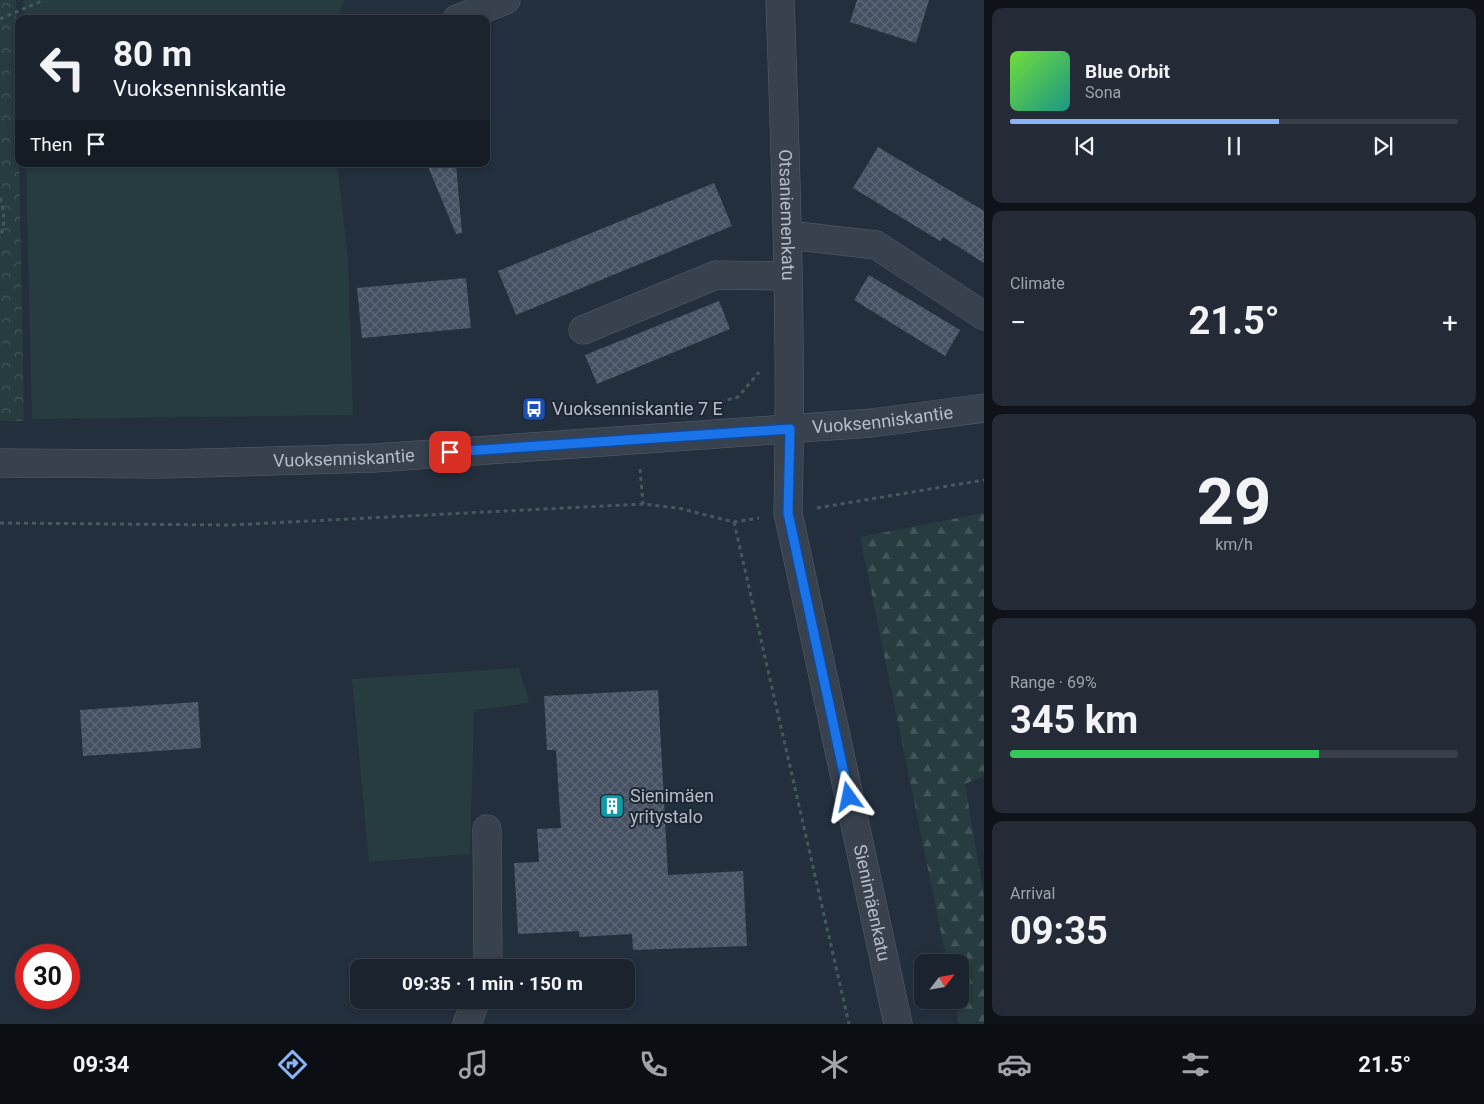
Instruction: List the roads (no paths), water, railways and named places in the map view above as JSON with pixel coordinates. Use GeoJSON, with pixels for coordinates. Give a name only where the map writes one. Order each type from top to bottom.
{"type":"FeatureCollection","features":[{"type":"Feature","properties":{"kind":"street"},"geometry":{"type":"LineString","coordinates":[[467,15],[506,0]]}},
{"type":"Feature","properties":{"kind":"street","name":"Otsaniemenkatu"},"geometry":{"type":"LineString","coordinates":[[780,0],[788,235],[790,429]]}},
{"type":"Feature","properties":{"kind":"street"},"geometry":{"type":"LineString","coordinates":[[788,235],[876,245],[984,316]]}},
{"type":"Feature","properties":{"kind":"street"},"geometry":{"type":"LineString","coordinates":[[583,330],[716,275],[788,276]]}},
{"type":"Feature","properties":{"kind":"street","name":"Vuoksenniskantie"},"geometry":{"type":"LineString","coordinates":[[0,462],[164,464],[375,458],[872,423],[984,408]]}},
{"type":"Feature","properties":{"kind":"street","name":"Sienimäenkatu"},"geometry":{"type":"LineString","coordinates":[[790,429],[788,513],[898,1024]]}},
{"type":"Feature","properties":{"kind":"street"},"geometry":{"type":"LineString","coordinates":[[487,829],[488,959]]}},
{"type":"Feature","properties":{"kind":"street"},"geometry":{"type":"LineString","coordinates":[[467,1024],[473,1009]]}},
{"type":"Feature","properties":{"kind":"place","name":"Vuoksenniskantie 7 E"},"geometry":{"type":"Point","coordinates":[534,409]}},
{"type":"Feature","properties":{"kind":"place","name":"Sienimäen yritystalo"},"geometry":{"type":"Point","coordinates":[612,806]}}]}
